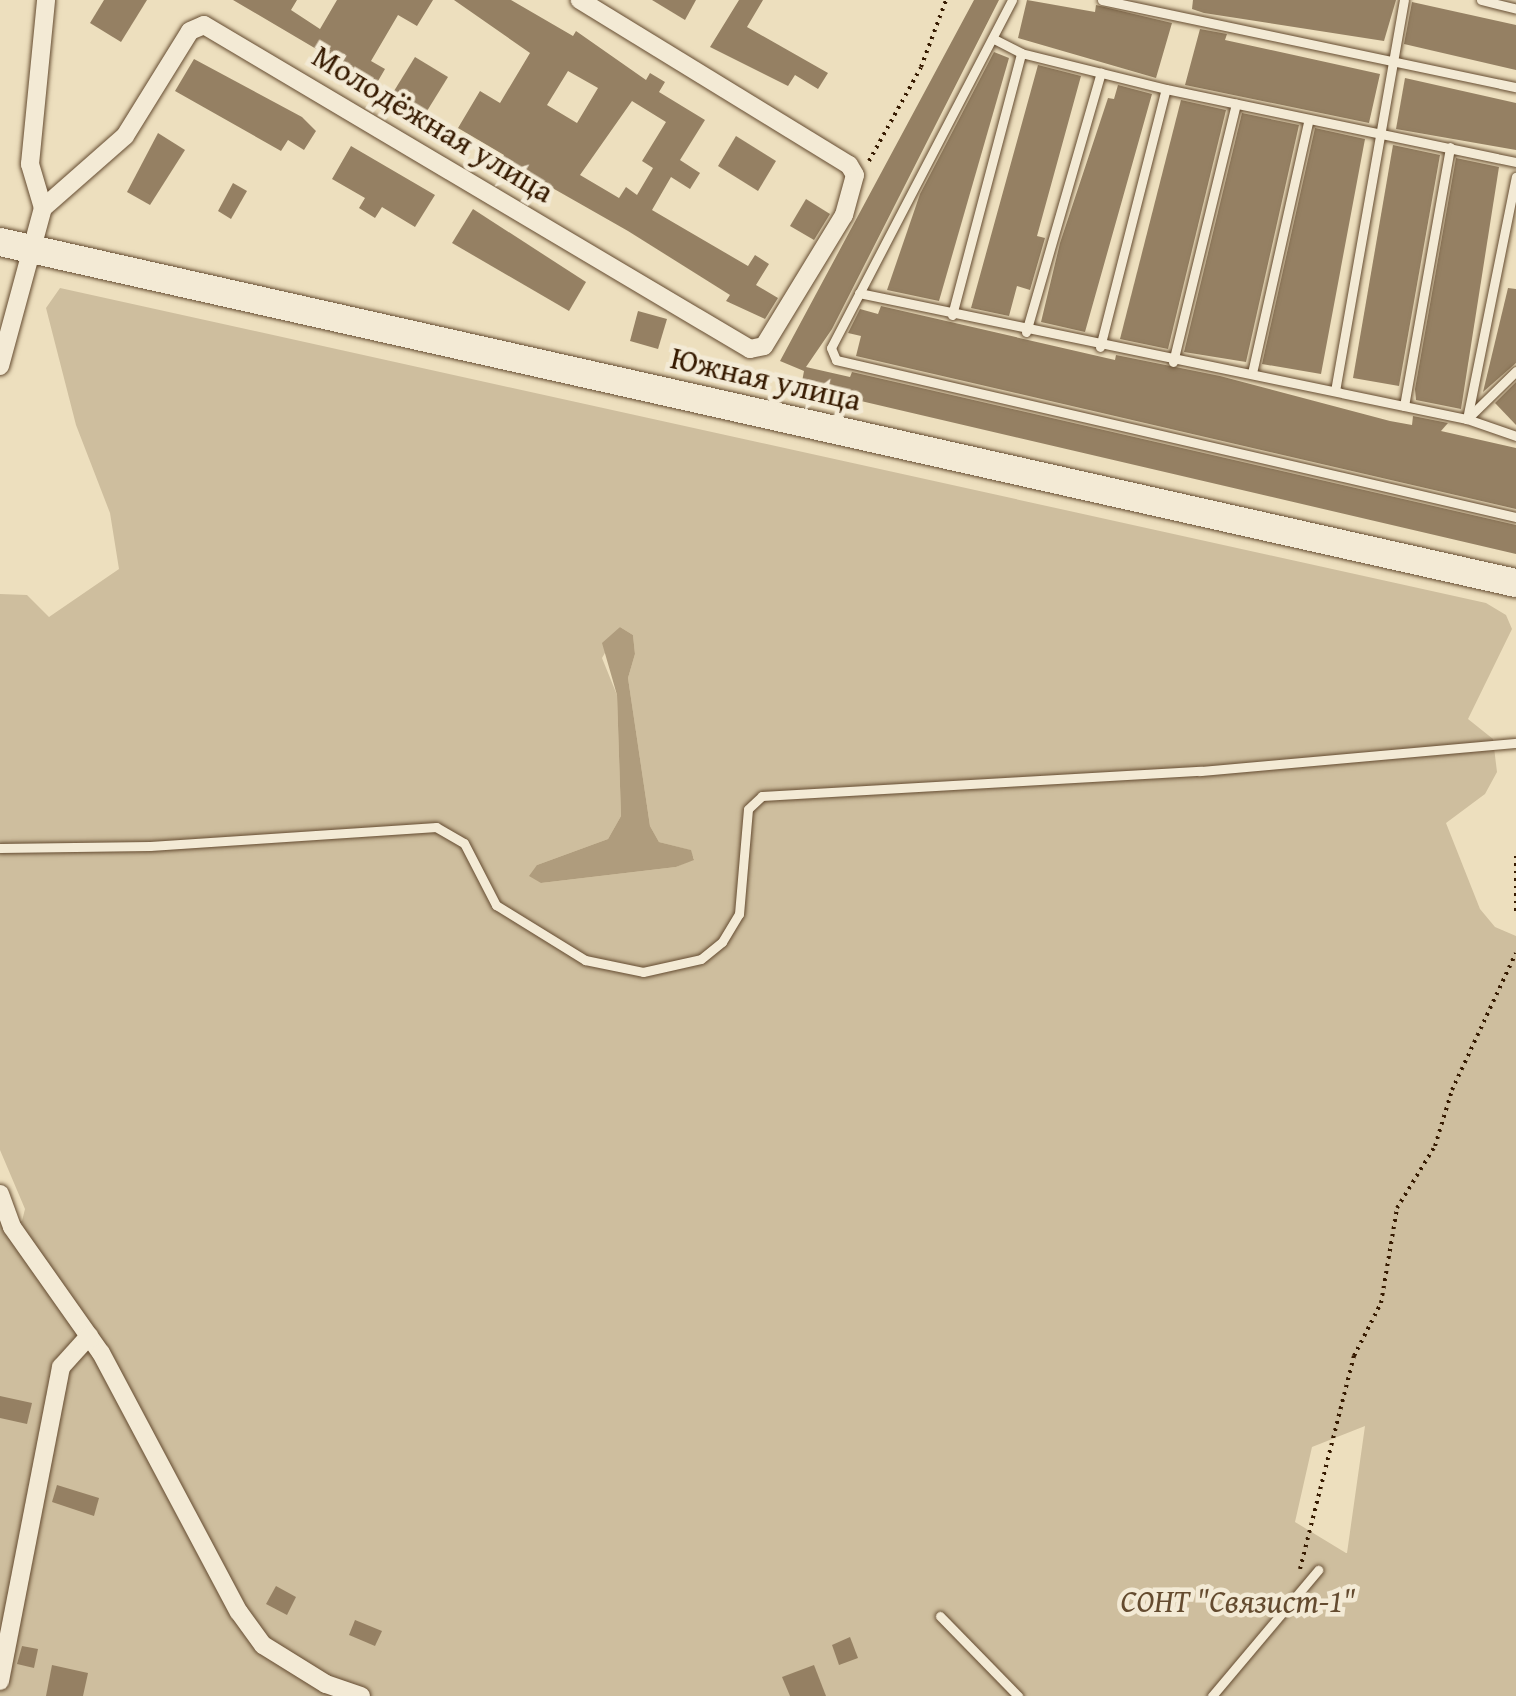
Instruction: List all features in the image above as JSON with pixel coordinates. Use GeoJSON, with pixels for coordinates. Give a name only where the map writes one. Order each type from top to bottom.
{"type":"FeatureCollection","features":[{"type":"Feature","properties":{"kind":"main road","name":"Южная улица"},"geometry":{"type":"LineString","coordinates":[[0,242],[1516,582]]}},
{"type":"Feature","properties":{"kind":"street"},"geometry":{"type":"LineString","coordinates":[[0,366],[43,208],[30,164],[46,0]]}},
{"type":"Feature","properties":{"kind":"street"},"geometry":{"type":"LineString","coordinates":[[580,0],[849,165],[854,175]]}},
{"type":"Feature","properties":{"kind":"street","name":"Молодёжная улица"},"geometry":{"type":"LineString","coordinates":[[43,208],[125,136],[190,32],[204,26],[750,349],[774,336],[844,215],[854,175]]}},
{"type":"Feature","properties":{"kind":"street"},"geometry":{"type":"LineString","coordinates":[[0,1194],[12,1226],[90,1336],[239,1612],[263,1645],[324,1690],[361,1696]]}},
{"type":"Feature","properties":{"kind":"street"},"geometry":{"type":"LineString","coordinates":[[0,1681],[60,1367],[90,1336]]}},
{"type":"Feature","properties":{"kind":"lane"},"geometry":{"type":"LineString","coordinates":[[1012,0],[831,348],[836,360],[1516,517]]}},
{"type":"Feature","properties":{"kind":"lane"},"geometry":{"type":"LineString","coordinates":[[1102,0],[1516,87]]}},
{"type":"Feature","properties":{"kind":"lane"},"geometry":{"type":"LineString","coordinates":[[1335,391],[1404,0]]}},
{"type":"Feature","properties":{"kind":"lane"},"geometry":{"type":"LineString","coordinates":[[1481,0],[1516,8]]}},
{"type":"Feature","properties":{"kind":"lane"},"geometry":{"type":"LineString","coordinates":[[994,39],[1022,53],[1166,89],[1516,162]]}},
{"type":"Feature","properties":{"kind":"lane"},"geometry":{"type":"LineString","coordinates":[[952,316],[1022,53]]}},
{"type":"Feature","properties":{"kind":"lane"},"geometry":{"type":"LineString","coordinates":[[1026,332],[1101,73]]}},
{"type":"Feature","properties":{"kind":"lane"},"geometry":{"type":"LineString","coordinates":[[1100,347],[1166,89]]}},
{"type":"Feature","properties":{"kind":"lane"},"geometry":{"type":"LineString","coordinates":[[1173,362],[1236,104]]}},
{"type":"Feature","properties":{"kind":"lane"},"geometry":{"type":"LineString","coordinates":[[1252,373],[1309,118]]}},
{"type":"Feature","properties":{"kind":"lane"},"geometry":{"type":"LineString","coordinates":[[1404,406],[1450,147]]}},
{"type":"Feature","properties":{"kind":"lane"},"geometry":{"type":"LineString","coordinates":[[1467,419],[1516,177]]}},
{"type":"Feature","properties":{"kind":"lane"},"geometry":{"type":"LineString","coordinates":[[859,294],[1026,332],[1173,362],[1252,373],[1467,419],[1516,436]]}},
{"type":"Feature","properties":{"kind":"lane"},"geometry":{"type":"LineString","coordinates":[[1467,419],[1516,371]]}},
{"type":"Feature","properties":{"kind":"lane"},"geometry":{"type":"LineString","coordinates":[[0,848],[150,846],[436,828],[464,843],[496,906],[585,960],[643,972],[701,959],[722,942],[739,914],[748,809],[762,796],[1200,771],[1516,743]]}},
{"type":"Feature","properties":{"kind":"lane"},"geometry":{"type":"LineString","coordinates":[[1212,1696],[1318,1570]]}},
{"type":"Feature","properties":{"kind":"lane"},"geometry":{"type":"LineString","coordinates":[[940,1616],[1018,1696]]}},
{"type":"Feature","properties":{"kind":"path"},"geometry":{"type":"LineString","coordinates":[[854,175],[875,154],[894,120],[946,0]]}},
{"type":"Feature","properties":{"kind":"path"},"geometry":{"type":"LineString","coordinates":[[1516,856],[1516,914]]}},
{"type":"Feature","properties":{"kind":"path"},"geometry":{"type":"LineString","coordinates":[[1318,1570],[1299,1569],[1354,1356],[1381,1302],[1397,1208],[1435,1146],[1452,1090],[1516,952]]}},
{"type":"Feature","properties":{"kind":"green space","name":"СОНТ \"Связист-1\""},"geometry":{"type":"Polygon","coordinates":[[[60,288],[1486,603],[1506,615],[1512,629],[1468,719],[1493,739],[1497,772],[1485,794],[1446,823],[1480,909],[1495,927],[1516,936],[1516,1696],[0,1696],[0,1215],[22,1221],[25,1209],[0,1150],[0,594],[27,595],[49,617],[119,569],[110,513],[76,425],[46,308],[60,288]],[[620,627],[602,658],[617,695],[621,816],[608,839],[537,865],[541,883],[676,867],[694,859],[690,850],[659,842],[650,826],[628,678],[635,654],[633,635],[620,627]],[[1365,1426],[1312,1447],[1295,1522],[1346,1553],[1347,1553],[1365,1426]]]}},
{"type":"Feature","properties":{"kind":"shaded area"},"geometry":{"type":"Polygon","coordinates":[[[620,627],[633,635],[635,654],[628,678],[650,826],[659,842],[691,850],[694,860],[676,867],[541,883],[529,876],[537,865],[608,839],[621,816],[617,695],[602,643],[620,627]]]}},
{"type":"Feature","properties":{"kind":"building"},"geometry":{"type":"Polygon","coordinates":[[[104,0],[147,0],[121,42],[90,23],[104,0]]]}},
{"type":"Feature","properties":{"kind":"building"},"geometry":{"type":"Polygon","coordinates":[[[233,0],[297,0],[291,10],[320,29],[337,0],[433,0],[417,26],[398,15],[371,61],[385,69],[371,93],[357,84],[362,76],[233,0]]]}},
{"type":"Feature","properties":{"kind":"building"},"geometry":{"type":"Polygon","coordinates":[[[454,0],[511,0],[573,36],[576,31],[646,80],[650,73],[665,82],[659,92],[705,120],[680,160],[700,173],[690,189],[671,177],[652,210],[748,266],[755,255],[769,264],[756,285],[778,298],[765,319],[726,301],[730,295],[628,231],[519,169],[514,176],[498,166],[504,155],[458,128],[480,91],[500,103],[530,53],[454,0]],[[568,71],[547,105],[577,123],[598,88],[568,71]],[[632,101],[580,175],[619,198],[626,187],[637,195],[653,168],[642,161],[666,122],[632,101]]]}},
{"type":"Feature","properties":{"kind":"building"},"geometry":{"type":"Polygon","coordinates":[[[652,0],[696,0],[685,20],[652,0]]]}},
{"type":"Feature","properties":{"kind":"building"},"geometry":{"type":"Polygon","coordinates":[[[739,0],[763,0],[747,27],[828,73],[818,89],[795,75],[788,86],[710,47],[739,0]]]}},
{"type":"Feature","properties":{"kind":"building"},"geometry":{"type":"Polygon","coordinates":[[[974,0],[999,0],[832,329],[806,367],[850,377],[852,372],[1516,525],[1516,554],[801,387],[804,371],[780,361],[974,0]]]}},
{"type":"Feature","properties":{"kind":"building"},"geometry":{"type":"Polygon","coordinates":[[[1027,0],[1095,12],[1096,5],[1172,23],[1156,78],[1018,38],[1027,0]]]}},
{"type":"Feature","properties":{"kind":"building"},"geometry":{"type":"Polygon","coordinates":[[[1193,0],[1396,0],[1384,41],[1204,13],[1192,9],[1193,0]]]}},
{"type":"Feature","properties":{"kind":"building"},"geometry":{"type":"Polygon","coordinates":[[[1412,2],[1516,25],[1516,70],[1404,44],[1412,2]]]}},
{"type":"Feature","properties":{"kind":"building"},"geometry":{"type":"Polygon","coordinates":[[[1200,29],[1227,34],[1225,40],[1380,74],[1369,123],[1185,85],[1200,29]]]}},
{"type":"Feature","properties":{"kind":"building"},"geometry":{"type":"Polygon","coordinates":[[[994,52],[1009,58],[939,301],[887,290],[920,194],[994,52]]]}},
{"type":"Feature","properties":{"kind":"building"},"geometry":{"type":"Polygon","coordinates":[[[415,57],[448,77],[427,111],[394,91],[415,57]]]}},
{"type":"Feature","properties":{"kind":"building"},"geometry":{"type":"Polygon","coordinates":[[[194,59],[302,117],[316,131],[304,150],[288,140],[281,151],[175,91],[194,59]]]}},
{"type":"Feature","properties":{"kind":"building"},"geometry":{"type":"Polygon","coordinates":[[[1038,65],[1081,76],[1037,236],[1045,238],[1030,290],[1017,286],[1009,316],[971,308],[1038,65]]]}},
{"type":"Feature","properties":{"kind":"building"},"geometry":{"type":"Polygon","coordinates":[[[1405,78],[1516,103],[1516,150],[1396,129],[1405,78]]]}},
{"type":"Feature","properties":{"kind":"building"},"geometry":{"type":"Polygon","coordinates":[[[1118,85],[1152,94],[1085,332],[1041,322],[1060,243],[1108,98],[1114,99],[1118,85]]]}},
{"type":"Feature","properties":{"kind":"building"},"geometry":{"type":"Polygon","coordinates":[[[1181,100],[1226,110],[1168,349],[1120,339],[1181,100]]]}},
{"type":"Feature","properties":{"kind":"building"},"geometry":{"type":"Polygon","coordinates":[[[1242,113],[1299,125],[1246,362],[1184,352],[1242,113]]]}},
{"type":"Feature","properties":{"kind":"building"},"geometry":{"type":"Polygon","coordinates":[[[1315,128],[1365,139],[1321,374],[1262,364],[1315,128]]]}},
{"type":"Feature","properties":{"kind":"building"},"geometry":{"type":"Polygon","coordinates":[[[158,133],[185,150],[150,205],[127,192],[158,133]]]}},
{"type":"Feature","properties":{"kind":"building"},"geometry":{"type":"Polygon","coordinates":[[[736,136],[776,161],[758,191],[718,166],[736,136]]]}},
{"type":"Feature","properties":{"kind":"building"},"geometry":{"type":"Polygon","coordinates":[[[1393,145],[1440,155],[1399,386],[1353,378],[1393,145]]]}},
{"type":"Feature","properties":{"kind":"building"},"geometry":{"type":"Polygon","coordinates":[[[351,146],[435,195],[415,227],[382,207],[375,218],[359,208],[365,198],[332,179],[351,146]]]}},
{"type":"Feature","properties":{"kind":"building"},"geometry":{"type":"Polygon","coordinates":[[[1456,158],[1499,167],[1461,409],[1416,400],[1415,389],[1456,158]]]}},
{"type":"Feature","properties":{"kind":"building"},"geometry":{"type":"Polygon","coordinates":[[[233,183],[247,191],[231,219],[218,211],[233,183]]]}},
{"type":"Feature","properties":{"kind":"building"},"geometry":{"type":"Polygon","coordinates":[[[806,199],[830,214],[814,240],[790,226],[806,199]]]}},
{"type":"Feature","properties":{"kind":"building"},"geometry":{"type":"Polygon","coordinates":[[[473,209],[586,282],[569,311],[452,243],[473,209]]]}},
{"type":"Feature","properties":{"kind":"building"},"geometry":{"type":"Polygon","coordinates":[[[1508,288],[1516,289],[1516,363],[1483,392],[1508,288]]]}},
{"type":"Feature","properties":{"kind":"building"},"geometry":{"type":"Polygon","coordinates":[[[881,306],[1115,360],[1116,355],[1220,376],[1390,421],[1412,425],[1413,416],[1448,423],[1441,431],[1516,448],[1516,509],[856,356],[861,336],[848,333],[860,309],[878,314],[881,306]]]}},
{"type":"Feature","properties":{"kind":"building"},"geometry":{"type":"Polygon","coordinates":[[[638,311],[667,319],[658,349],[630,341],[638,311]]]}},
{"type":"Feature","properties":{"kind":"building"},"geometry":{"type":"Polygon","coordinates":[[[1516,382],[1516,425],[1495,403],[1516,382]]]}},
{"type":"Feature","properties":{"kind":"building"},"geometry":{"type":"Polygon","coordinates":[[[0,1396],[32,1403],[27,1424],[0,1418],[0,1396]]]}},
{"type":"Feature","properties":{"kind":"building"},"geometry":{"type":"Polygon","coordinates":[[[57,1485],[99,1498],[94,1516],[52,1502],[57,1485]]]}},
{"type":"Feature","properties":{"kind":"building"},"geometry":{"type":"Polygon","coordinates":[[[276,1586],[296,1597],[287,1615],[266,1604],[276,1586]]]}},
{"type":"Feature","properties":{"kind":"building"},"geometry":{"type":"Polygon","coordinates":[[[355,1620],[382,1631],[375,1646],[349,1635],[355,1620]]]}},
{"type":"Feature","properties":{"kind":"building"},"geometry":{"type":"Polygon","coordinates":[[[850,1637],[858,1658],[839,1665],[832,1645],[850,1637]]]}},
{"type":"Feature","properties":{"kind":"building"},"geometry":{"type":"Polygon","coordinates":[[[22,1646],[38,1649],[34,1668],[17,1664],[22,1646]]]}},
{"type":"Feature","properties":{"kind":"building"},"geometry":{"type":"Polygon","coordinates":[[[52,1665],[88,1673],[83,1696],[46,1696],[52,1665]]]}},
{"type":"Feature","properties":{"kind":"building"},"geometry":{"type":"Polygon","coordinates":[[[814,1665],[826,1696],[790,1696],[782,1677],[814,1665]]]}}]}
